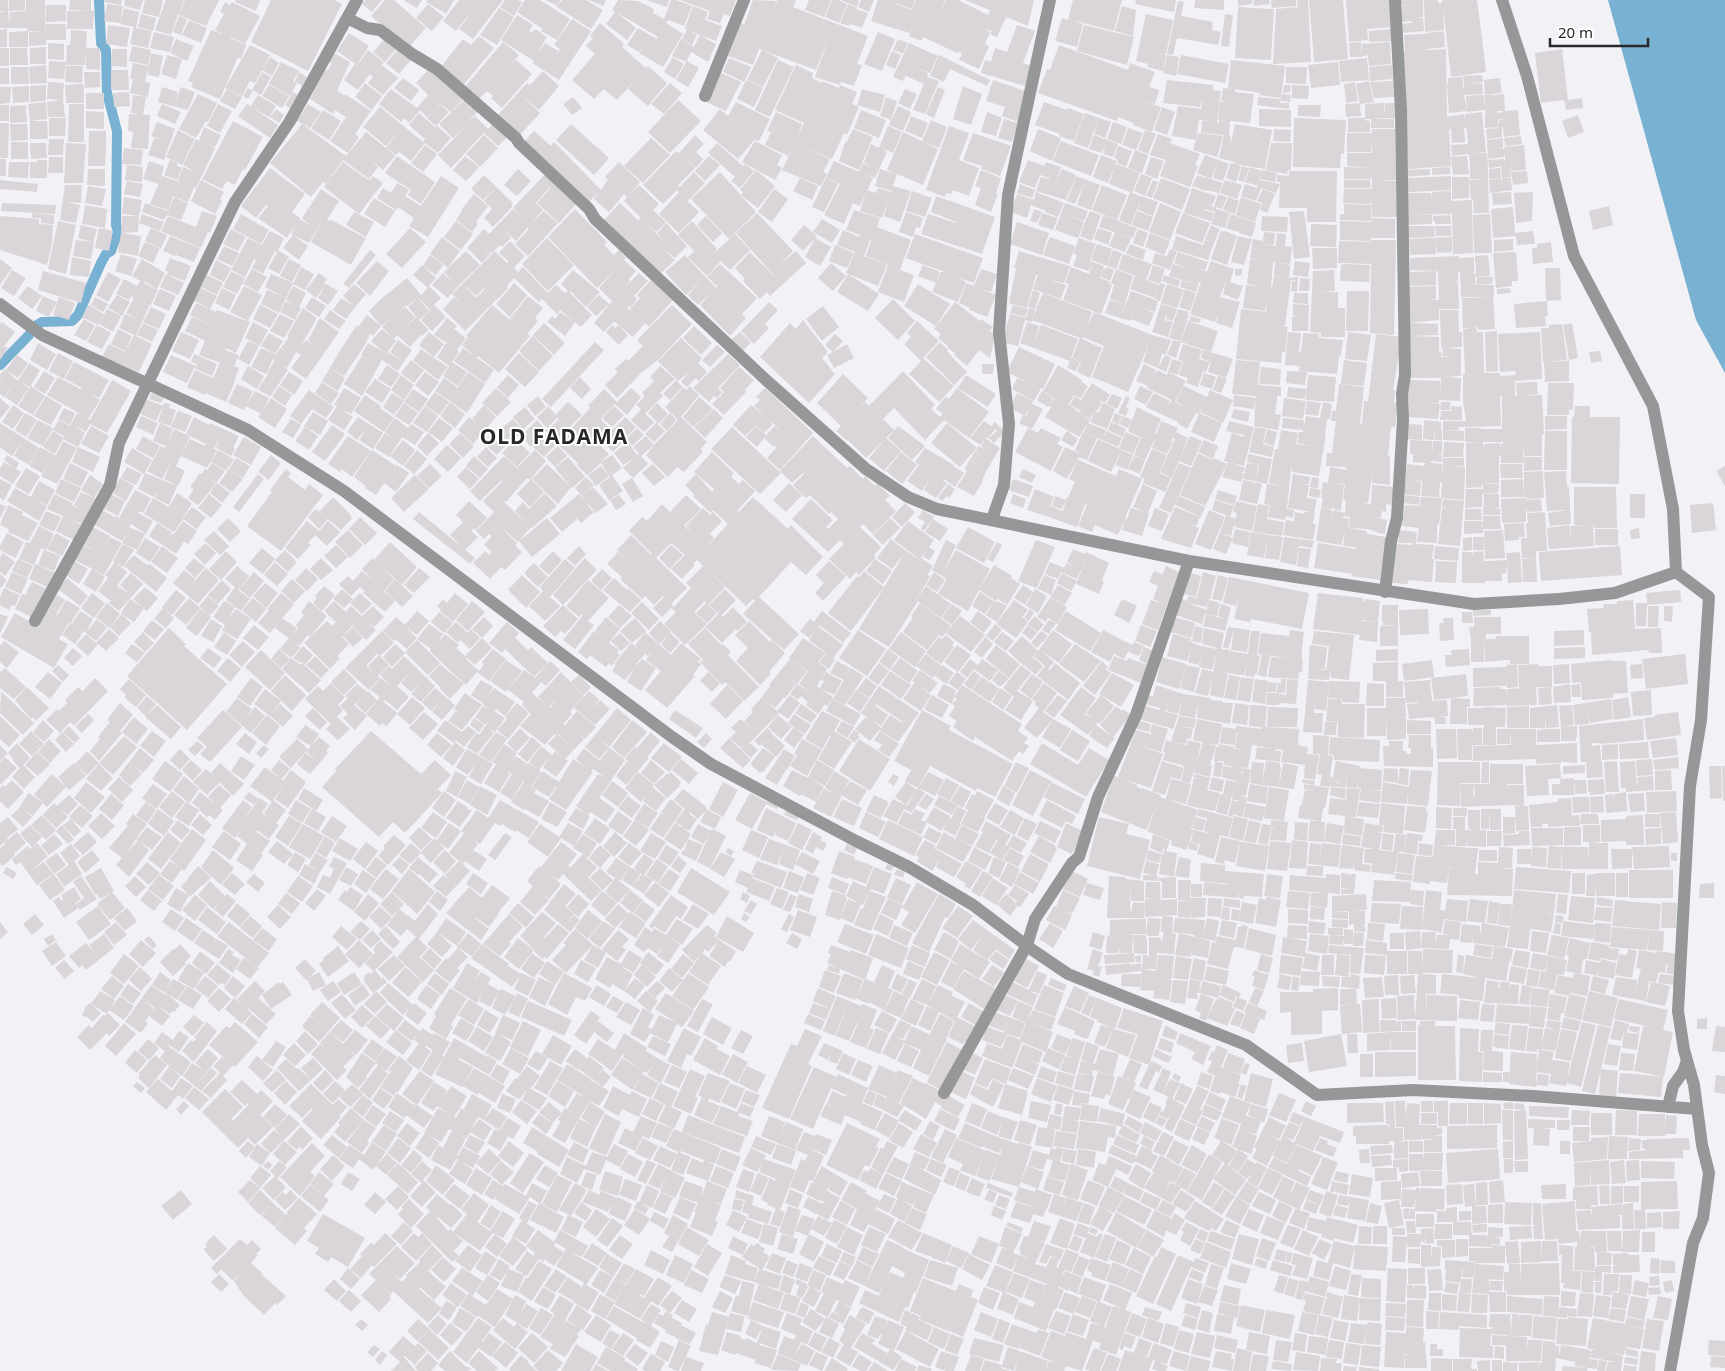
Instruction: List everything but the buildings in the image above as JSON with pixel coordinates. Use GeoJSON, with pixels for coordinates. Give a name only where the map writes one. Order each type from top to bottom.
{"type":"FeatureCollection","features":[{"type":"Feature","properties":{"kind":"street"},"geometry":{"type":"LineString","coordinates":[[35,621],[110,485],[119,443],[235,202],[290,121],[357,0]]}},
{"type":"Feature","properties":{"kind":"street"},"geometry":{"type":"LineString","coordinates":[[705,96],[744,0]]}},
{"type":"Feature","properties":{"kind":"street"},"geometry":{"type":"LineString","coordinates":[[992,519],[1004,485],[1009,424],[999,332],[1008,195],[1050,0]]}},
{"type":"Feature","properties":{"kind":"street"},"geometry":{"type":"LineString","coordinates":[[1385,592],[1391,541],[1397,518],[1403,420],[1402,394],[1405,375],[1401,120],[1395,0]]}},
{"type":"Feature","properties":{"kind":"street"},"geometry":{"type":"LineString","coordinates":[[1502,0],[1527,76],[1574,256],[1652,406],[1673,509],[1676,572]]}},
{"type":"Feature","properties":{"kind":"street"},"geometry":{"type":"LineString","coordinates":[[347,18],[367,28],[380,30],[436,69],[493,117],[589,209],[595,219],[659,281],[866,469],[908,496],[937,509],[1188,561],[1474,604],[1559,599],[1615,593],[1676,572]]}},
{"type":"Feature","properties":{"kind":"street"},"geometry":{"type":"LineString","coordinates":[[0,304],[42,335],[248,430],[344,491],[664,732],[711,764],[910,866],[973,905],[1068,974],[1246,1045],[1317,1095],[1413,1090],[1533,1096],[1697,1109]]}},
{"type":"Feature","properties":{"kind":"street"},"geometry":{"type":"LineString","coordinates":[[944,1092],[1027,945],[1035,919],[1072,863],[1078,857],[1098,797],[1136,715],[1188,561]]}},
{"type":"Feature","properties":{"kind":"street"},"geometry":{"type":"LineString","coordinates":[[1670,1371],[1693,1243],[1703,1218],[1708,1173],[1702,1145],[1694,1085],[1687,1061],[1678,1010],[1690,786],[1702,720],[1709,597],[1676,572]]}},
{"type":"Feature","properties":{"kind":"street"},"geometry":{"type":"LineString","coordinates":[[1668,1107],[1673,1086],[1683,1072],[1687,1061]]}},
{"type":"Feature","properties":{"kind":"water"},"geometry":{"type":"Polygon","coordinates":[[[1608,0],[1725,0],[1725,373],[1696,320],[1608,0]]]}},
{"type":"Feature","properties":{"kind":"waterway"},"geometry":{"type":"LineString","coordinates":[[37,325],[42,322],[72,321],[78,315],[101,263],[106,254],[111,251],[118,232],[116,225],[117,131],[107,93],[106,50],[101,43],[99,0]]}},
{"type":"Feature","properties":{"kind":"waterway"},"geometry":{"type":"LineString","coordinates":[[0,365],[29,335]]}},
{"type":"Feature","properties":{"kind":"district","name":"OLD FADAMA"},"geometry":{"type":"Point","coordinates":[554,436]}}]}
